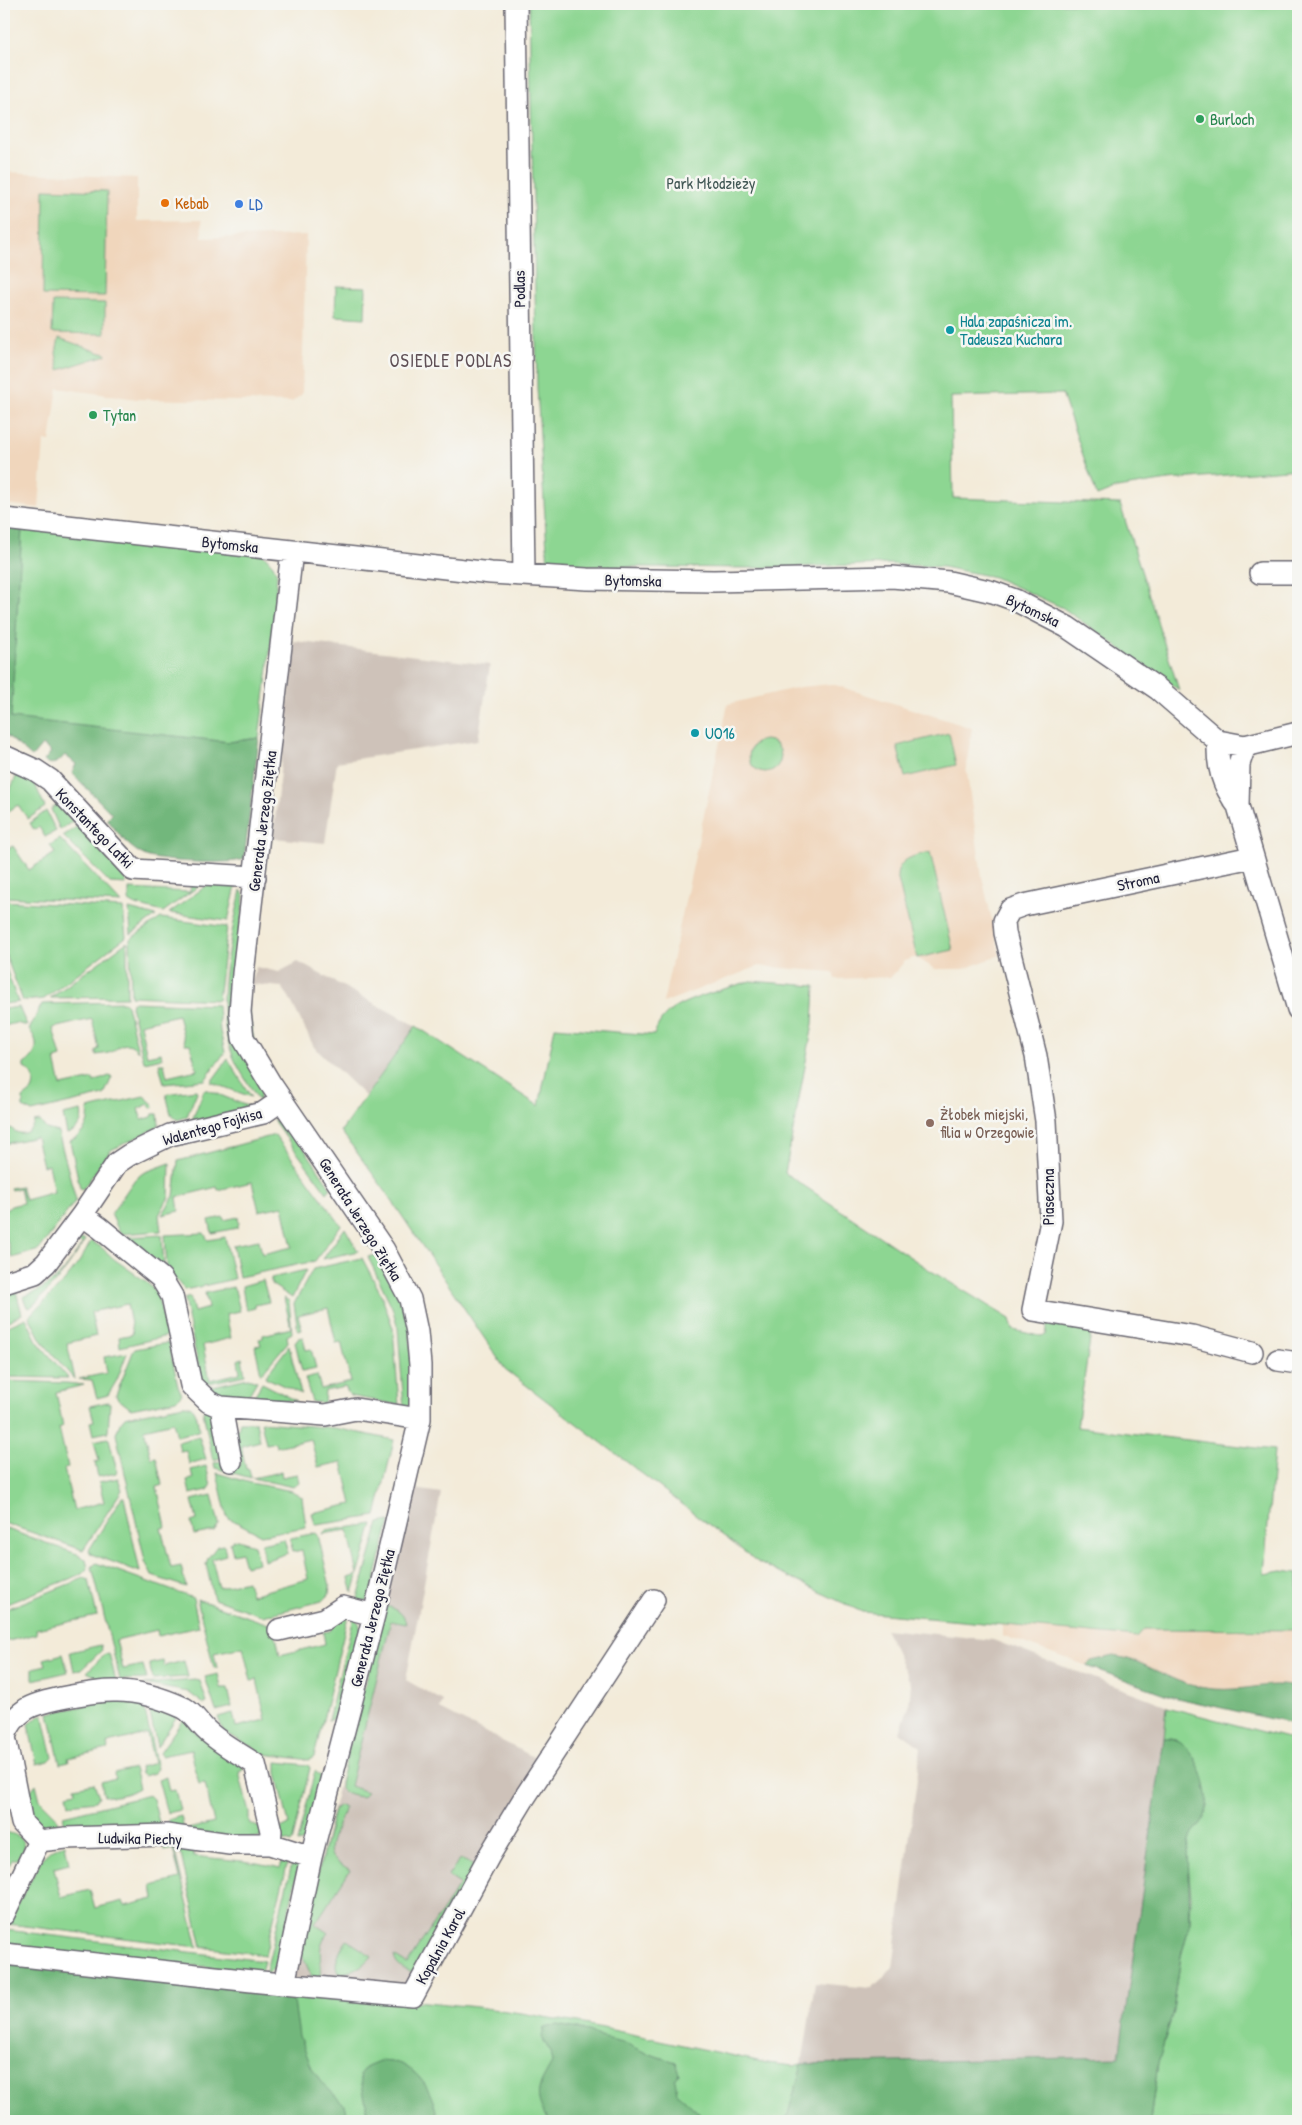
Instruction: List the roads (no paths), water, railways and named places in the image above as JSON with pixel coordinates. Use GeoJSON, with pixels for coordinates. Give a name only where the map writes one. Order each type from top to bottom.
{"type":"FeatureCollection","features":[{"type":"Feature","properties":{"kind":"street","name":"Podlas"},"geometry":{"type":"LineString","coordinates":[[516,4],[524,575]]}},
{"type":"Feature","properties":{"kind":"street","name":"Bytomska"},"geometry":{"type":"LineString","coordinates":[[4,519],[524,575],[659,581],[892,577],[923,579],[975,588],[1015,600],[1067,627],[1158,689],[1230,744]]}},
{"type":"Feature","properties":{"kind":"street","name":"Generała Jerzego Ziętka"},"geometry":{"type":"LineString","coordinates":[[284,1984],[311,1857],[374,1614],[420,1419],[417,1332],[410,1299],[384,1250],[255,1062],[243,1038],[240,1012],[292,551]]}},
{"type":"Feature","properties":{"kind":"street"},"geometry":{"type":"LineString","coordinates":[[1260,573],[1298,573]]}},
{"type":"Feature","properties":{"kind":"street"},"geometry":{"type":"LineString","coordinates":[[1298,733],[1230,744],[1239,764],[1238,806],[1298,1009]]}},
{"type":"Feature","properties":{"kind":"street","name":"Konstantego Latki"},"geometry":{"type":"LineString","coordinates":[[4,756],[35,770],[50,780],[133,870],[255,877]]}},
{"type":"Feature","properties":{"kind":"street","name":"Stroma"},"geometry":{"type":"LineString","coordinates":[[1024,905],[1252,857]]}},
{"type":"Feature","properties":{"kind":"street","name":"Piaseczna"},"geometry":{"type":"LineString","coordinates":[[1024,905],[1010,910],[1004,921],[1005,934],[1036,1056],[1046,1121],[1051,1221],[1033,1310],[1192,1336],[1252,1352]]}},
{"type":"Feature","properties":{"kind":"street","name":"Walentego Fojkisa"},"geometry":{"type":"LineString","coordinates":[[4,1283],[35,1273],[46,1263],[82,1215],[117,1163],[129,1155],[170,1136],[263,1113],[282,1100]]}},
{"type":"Feature","properties":{"kind":"street"},"geometry":{"type":"LineString","coordinates":[[82,1215],[161,1278],[172,1296],[191,1385],[209,1402],[221,1407],[325,1415],[356,1409],[420,1419]]}},
{"type":"Feature","properties":{"kind":"street"},"geometry":{"type":"LineString","coordinates":[[221,1407],[231,1461]]}},
{"type":"Feature","properties":{"kind":"street","name":"Kopalnia Karol"},"geometry":{"type":"LineString","coordinates":[[4,1953],[284,1984],[413,1996],[509,1824],[654,1600]]}},
{"type":"Feature","properties":{"kind":"street"},"geometry":{"type":"LineString","coordinates":[[279,1630],[325,1619],[343,1606],[374,1614]]}},
{"type":"Feature","properties":{"kind":"street"},"geometry":{"type":"LineString","coordinates":[[4,1914],[39,1841],[13,1823],[5,1737],[7,1729],[13,1720],[26,1709],[48,1702],[104,1691],[119,1691],[146,1696],[185,1708],[216,1738],[255,1764],[271,1831],[270,1844]]}},
{"type":"Feature","properties":{"kind":"street","name":"Ludwika Piechy"},"geometry":{"type":"LineString","coordinates":[[39,1841],[66,1838],[166,1836],[230,1844],[270,1844],[311,1857]]}},
{"type":"Feature","properties":{"kind":"place","name":"Burloch"},"geometry":{"type":"Point","coordinates":[1200,119]}},
{"type":"Feature","properties":{"kind":"place","name":"Kebab"},"geometry":{"type":"Point","coordinates":[165,203]}},
{"type":"Feature","properties":{"kind":"place","name":"LD"},"geometry":{"type":"Point","coordinates":[239,204]}},
{"type":"Feature","properties":{"kind":"place","name":"Hala zapaśnicza im. Tadeusza Kuchara"},"geometry":{"type":"Point","coordinates":[950,330]}},
{"type":"Feature","properties":{"kind":"place","name":"Tytan"},"geometry":{"type":"Point","coordinates":[93,415]}},
{"type":"Feature","properties":{"kind":"place","name":"UO16"},"geometry":{"type":"Point","coordinates":[695,733]}},
{"type":"Feature","properties":{"kind":"place","name":"Żłobek miejski, filia w Orzegowie"},"geometry":{"type":"Point","coordinates":[930,1123]}},
{"type":"Feature","properties":{"kind":"district","name":"OSIEDLE PODLAS"},"geometry":{"type":"Point","coordinates":[451,360]}},
{"type":"Feature","properties":{"kind":"park label","name":"Park Młodzieży"},"geometry":{"type":"Point","coordinates":[711,183]}}]}
